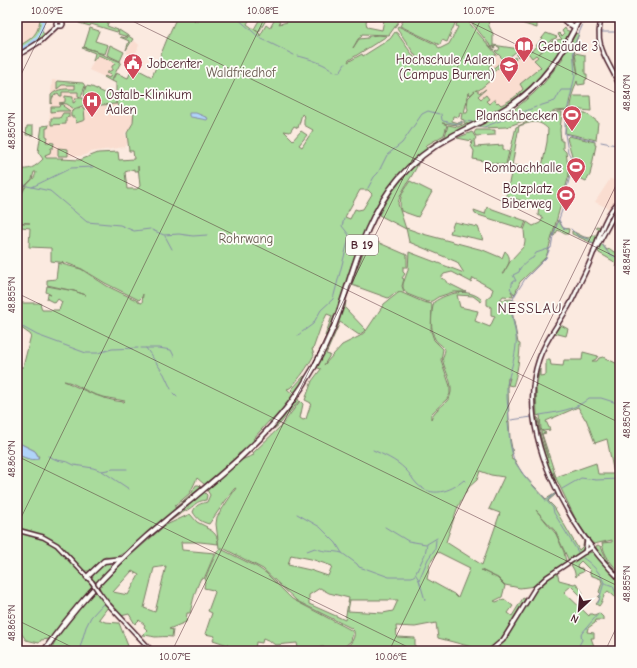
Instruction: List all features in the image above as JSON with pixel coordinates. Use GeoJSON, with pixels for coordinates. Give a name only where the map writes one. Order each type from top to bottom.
{"type":"FeatureCollection","features":[{"type":"Feature","properties":{"kind":"main road"},"geometry":{"type":"LineString","coordinates":[[17,56],[41,41],[58,26],[62,25],[62,21],[66,17]]}},
{"type":"Feature","properties":{"kind":"main road"},"geometry":{"type":"LineString","coordinates":[[562,17],[575,27]]}},
{"type":"Feature","properties":{"kind":"main road"},"geometry":{"type":"LineString","coordinates":[[568,23],[574,22],[579,17]]}},
{"type":"Feature","properties":{"kind":"main road","name":"B 19"},"geometry":{"type":"LineString","coordinates":[[44,651],[74,611],[117,564],[154,530],[239,459],[266,433],[298,393],[328,341],[365,237],[374,218],[387,194],[400,178],[421,157],[438,144],[513,104],[538,82],[557,60],[579,17]]}},
{"type":"Feature","properties":{"kind":"main road"},"geometry":{"type":"LineString","coordinates":[[602,17],[599,36],[603,53],[620,87]]}},
{"type":"Feature","properties":{"kind":"main road"},"geometry":{"type":"LineString","coordinates":[[620,203],[616,204],[606,221],[573,299],[547,341],[538,361],[533,386],[533,401],[538,438],[546,464],[557,490],[568,512],[586,540],[620,579]]}},
{"type":"Feature","properties":{"kind":"main road"},"geometry":{"type":"LineString","coordinates":[[17,530],[43,537],[57,545],[92,582],[107,603],[152,651]]}},
{"type":"Feature","properties":{"kind":"main road"},"geometry":{"type":"LineString","coordinates":[[584,552],[587,545],[586,540]]}},
{"type":"Feature","properties":{"kind":"main road"},"geometry":{"type":"LineString","coordinates":[[490,651],[503,640],[535,588],[547,577],[592,546]]}},
{"type":"Feature","properties":{"kind":"main road"},"geometry":{"type":"LineString","coordinates":[[87,577],[104,561],[122,559]]}},
{"type":"Feature","properties":{"kind":"main road"},"geometry":{"type":"LineString","coordinates":[[112,561],[117,564]]}},
{"type":"Feature","properties":{"kind":"shaded area"},"geometry":{"type":"Polygon","coordinates":[[[17,17],[39,17],[39,25],[35,34],[26,42],[17,47],[17,27],[20,24],[17,17]]]}},
{"type":"Feature","properties":{"kind":"shaded area"},"geometry":{"type":"Polygon","coordinates":[[[134,40],[139,45],[135,56],[126,53],[134,40]]]}},
{"type":"Feature","properties":{"kind":"shaded area","name":"Hochschule Aalen (Campus Burren)"},"geometry":{"type":"Polygon","coordinates":[[[492,50],[508,66],[526,50],[532,51],[546,67],[537,79],[505,106],[467,107],[468,98],[487,82],[487,65],[492,50]]]}},
{"type":"Feature","properties":{"kind":"shaded area"},"geometry":{"type":"Polygon","coordinates":[[[97,53],[120,62],[111,80],[89,70],[97,53]]]}},
{"type":"Feature","properties":{"kind":"shaded area","name":"Ostalb-Klinikum Aalen"},"geometry":{"type":"Polygon","coordinates":[[[52,80],[84,83],[83,94],[86,107],[117,104],[119,109],[133,108],[134,116],[131,127],[125,133],[128,142],[125,147],[90,152],[83,156],[43,157],[43,126],[49,126],[52,80]]]}},
{"type":"Feature","properties":{"kind":"shaded area"},"geometry":{"type":"Polygon","coordinates":[[[610,179],[620,181],[620,200],[612,210],[595,202],[610,179]]]}},
{"type":"Feature","properties":{"kind":"green space"},"geometry":{"type":"Polygon","coordinates":[[[40,17],[45,17],[42,32],[47,36],[40,41],[39,38],[32,45],[17,53],[17,47],[30,39],[36,32],[40,17]]]}},
{"type":"Feature","properties":{"kind":"green space"},"geometry":{"type":"Polygon","coordinates":[[[78,17],[110,17],[107,26],[118,30],[117,32],[91,24],[90,26],[79,23],[78,17]]]}},
{"type":"Feature","properties":{"kind":"green space","name":"Rohrwang"},"geometry":{"type":"Polygon","coordinates":[[[177,17],[196,17],[194,20],[199,21],[202,17],[251,17],[247,24],[259,33],[260,36],[266,25],[270,28],[275,19],[280,22],[279,24],[287,22],[288,17],[402,17],[389,35],[362,34],[353,48],[359,39],[368,38],[369,36],[387,36],[348,62],[362,54],[363,56],[390,39],[395,32],[416,60],[417,58],[397,28],[398,26],[437,45],[439,49],[449,44],[458,27],[456,26],[458,20],[457,17],[464,17],[497,55],[489,61],[492,64],[489,66],[490,71],[501,62],[501,60],[504,63],[488,77],[492,79],[479,90],[476,90],[480,93],[486,89],[478,96],[481,99],[486,95],[489,99],[486,101],[489,104],[495,99],[497,103],[498,102],[501,105],[511,100],[519,93],[523,89],[520,84],[541,67],[534,60],[538,57],[536,55],[532,58],[526,50],[532,51],[546,33],[557,37],[551,40],[539,54],[552,41],[562,39],[558,35],[559,33],[562,36],[564,34],[562,31],[565,28],[571,32],[550,66],[535,84],[505,106],[471,125],[464,123],[464,120],[461,119],[462,113],[460,112],[459,117],[453,116],[452,121],[459,123],[462,121],[462,124],[442,123],[447,125],[444,135],[425,146],[428,147],[445,136],[448,125],[458,127],[465,124],[468,125],[416,159],[381,202],[352,263],[342,296],[327,335],[325,336],[332,316],[327,314],[312,349],[314,355],[300,377],[290,388],[287,389],[294,395],[272,423],[270,423],[270,420],[253,439],[255,441],[242,454],[239,453],[236,460],[205,485],[197,478],[190,493],[175,506],[175,508],[191,494],[196,485],[199,485],[202,488],[127,551],[115,558],[105,557],[89,571],[84,571],[56,542],[40,534],[17,529],[17,454],[27,458],[35,459],[39,457],[35,451],[17,442],[17,367],[23,367],[31,335],[17,325],[17,303],[40,303],[42,310],[59,310],[62,302],[58,299],[55,303],[47,299],[48,294],[51,295],[46,292],[47,286],[74,291],[47,285],[47,280],[56,279],[58,263],[81,269],[107,286],[138,302],[142,303],[143,294],[139,300],[105,283],[82,269],[66,263],[51,261],[51,248],[29,247],[30,228],[21,227],[21,223],[30,223],[17,222],[20,200],[17,206],[17,169],[32,168],[43,159],[38,152],[42,126],[49,125],[48,128],[46,128],[46,136],[48,138],[46,142],[54,143],[50,153],[45,155],[46,158],[80,160],[98,153],[118,152],[119,160],[134,159],[133,151],[129,151],[127,133],[133,123],[134,109],[119,109],[116,102],[116,104],[87,106],[84,93],[86,86],[92,87],[107,94],[116,94],[116,83],[112,81],[116,73],[128,78],[133,67],[152,77],[177,17]],[[367,19],[367,27],[382,30],[384,20],[367,19]],[[476,90],[470,95],[469,92],[464,113],[467,113],[468,98],[476,90]],[[302,114],[298,128],[294,126],[290,132],[284,131],[293,140],[301,131],[307,135],[299,145],[302,147],[313,130],[304,125],[305,117],[302,114]],[[138,166],[138,171],[134,171],[134,169],[125,172],[127,189],[137,189],[140,186],[138,166]],[[34,172],[32,179],[25,186],[22,193],[34,178],[36,172],[34,172]],[[360,190],[345,217],[350,219],[355,209],[363,209],[372,194],[368,190],[360,190]],[[64,381],[93,394],[71,383],[64,381]],[[93,394],[116,401],[125,401],[105,397],[93,394]]]}},
{"type":"Feature","properties":{"kind":"green space"},"geometry":{"type":"Polygon","coordinates":[[[261,17],[267,18],[259,32],[254,29],[261,17]]]}},
{"type":"Feature","properties":{"kind":"green space"},"geometry":{"type":"Polygon","coordinates":[[[405,17],[454,17],[457,19],[447,42],[442,40],[440,45],[400,26],[405,17]]]}},
{"type":"Feature","properties":{"kind":"green space"},"geometry":{"type":"Polygon","coordinates":[[[476,17],[488,17],[489,26],[493,34],[493,45],[526,50],[518,57],[516,55],[520,52],[518,50],[507,59],[509,61],[515,57],[516,59],[509,65],[495,51],[498,51],[500,48],[497,46],[491,46],[494,50],[471,22],[476,17]]]}},
{"type":"Feature","properties":{"kind":"green space"},"geometry":{"type":"Polygon","coordinates":[[[502,17],[529,17],[537,22],[537,28],[502,17]]]}},
{"type":"Feature","properties":{"kind":"green space"},"geometry":{"type":"Polygon","coordinates":[[[90,28],[99,31],[95,41],[108,45],[105,54],[96,52],[121,62],[111,81],[104,77],[109,78],[111,75],[106,73],[112,70],[112,66],[115,64],[113,61],[98,55],[93,61],[95,53],[82,48],[96,51],[84,47],[90,28]]]}},
{"type":"Feature","properties":{"kind":"green space"},"geometry":{"type":"Polygon","coordinates":[[[119,30],[133,39],[126,50],[129,41],[120,37],[128,37],[118,34],[119,30]]]}},
{"type":"Feature","properties":{"kind":"green space"},"geometry":{"type":"Polygon","coordinates":[[[575,33],[579,34],[575,45],[574,54],[575,63],[578,74],[575,53],[585,55],[585,74],[587,74],[587,79],[585,80],[585,84],[578,85],[577,81],[571,98],[569,110],[555,111],[543,117],[532,118],[506,127],[475,127],[510,110],[511,112],[533,94],[544,83],[563,58],[561,56],[575,33]]]}},
{"type":"Feature","properties":{"kind":"green space"},"geometry":{"type":"Polygon","coordinates":[[[110,45],[124,52],[120,61],[107,55],[110,45]]]}},
{"type":"Feature","properties":{"kind":"green space"},"geometry":{"type":"Polygon","coordinates":[[[57,81],[83,83],[85,86],[81,97],[78,96],[78,92],[62,92],[62,96],[58,93],[52,98],[51,104],[51,95],[56,91],[62,89],[75,89],[75,85],[62,85],[57,89],[57,81]]]}},
{"type":"Feature","properties":{"kind":"green space"},"geometry":{"type":"Polygon","coordinates":[[[65,96],[73,97],[73,103],[75,102],[76,98],[83,98],[85,105],[74,109],[67,104],[59,103],[65,102],[65,96]]]}},
{"type":"Feature","properties":{"kind":"green space"},"geometry":{"type":"Polygon","coordinates":[[[573,96],[590,96],[591,111],[571,109],[573,96]]]}},
{"type":"Feature","properties":{"kind":"green space"},"geometry":{"type":"Polygon","coordinates":[[[60,104],[64,105],[63,106],[70,111],[51,112],[51,107],[59,107],[60,104]]]}},
{"type":"Feature","properties":{"kind":"green space"},"geometry":{"type":"Polygon","coordinates":[[[84,108],[85,120],[76,123],[75,117],[71,117],[71,112],[76,109],[84,108]]]}},
{"type":"Feature","properties":{"kind":"green space"},"geometry":{"type":"Polygon","coordinates":[[[557,112],[562,112],[560,130],[561,141],[563,141],[563,149],[566,152],[569,175],[546,257],[520,282],[515,294],[511,291],[514,297],[503,296],[500,300],[511,299],[515,301],[512,311],[518,343],[520,344],[518,365],[513,386],[508,385],[510,378],[508,378],[507,387],[509,420],[507,422],[509,421],[513,454],[511,455],[512,460],[514,459],[522,473],[546,499],[556,493],[585,541],[584,549],[569,561],[555,531],[536,510],[556,534],[564,552],[566,562],[544,576],[535,586],[520,588],[505,585],[498,578],[481,570],[497,578],[505,586],[502,597],[494,601],[496,602],[504,599],[513,606],[508,613],[512,616],[523,598],[525,599],[504,634],[487,651],[438,638],[436,623],[415,627],[396,626],[397,637],[415,638],[415,651],[342,651],[354,637],[354,631],[351,628],[297,601],[263,569],[223,548],[219,548],[216,524],[217,517],[236,488],[209,524],[196,517],[193,512],[194,509],[200,504],[207,502],[210,495],[207,490],[241,460],[254,455],[253,453],[282,425],[300,401],[303,404],[300,418],[303,420],[306,419],[311,403],[305,400],[312,381],[321,369],[315,367],[344,299],[346,300],[345,308],[366,330],[359,335],[340,322],[326,354],[330,355],[324,365],[342,345],[360,336],[366,331],[384,304],[400,292],[423,302],[432,304],[431,331],[434,340],[443,349],[441,360],[450,386],[450,394],[447,399],[431,414],[431,419],[435,412],[448,400],[451,392],[451,388],[443,360],[445,349],[436,340],[432,331],[432,310],[434,302],[445,296],[458,293],[477,296],[482,300],[481,302],[473,296],[457,295],[460,307],[478,311],[475,321],[490,327],[495,316],[491,315],[491,307],[487,305],[487,298],[491,295],[493,289],[473,278],[471,282],[452,272],[444,274],[441,278],[466,292],[453,292],[427,302],[407,294],[403,288],[403,284],[408,270],[409,252],[464,273],[457,262],[409,242],[406,228],[483,250],[502,258],[505,251],[509,257],[509,264],[524,246],[524,230],[527,222],[533,226],[540,223],[543,218],[538,215],[539,206],[506,196],[513,165],[542,167],[548,129],[535,122],[519,126],[512,166],[507,165],[516,127],[527,122],[544,118],[557,112]],[[480,471],[477,480],[469,487],[457,509],[446,542],[482,565],[500,513],[489,509],[504,477],[491,475],[480,471]],[[556,494],[548,501],[554,507],[579,550],[583,546],[584,541],[556,494]],[[438,552],[430,563],[427,579],[454,594],[458,598],[470,568],[438,552]],[[291,555],[288,565],[328,576],[332,566],[311,559],[291,555]],[[320,588],[309,595],[309,604],[345,620],[349,598],[329,593],[320,588]],[[350,600],[348,611],[383,613],[393,611],[398,600],[350,600]]]}},
{"type":"Feature","properties":{"kind":"green space"},"geometry":{"type":"Polygon","coordinates":[[[568,112],[586,113],[598,122],[596,140],[565,133],[568,112]]]}},
{"type":"Feature","properties":{"kind":"green space"},"geometry":{"type":"Polygon","coordinates":[[[63,113],[69,113],[69,117],[66,118],[66,124],[51,125],[51,118],[60,118],[63,113]]]}},
{"type":"Feature","properties":{"kind":"green space"},"geometry":{"type":"Polygon","coordinates":[[[27,126],[33,126],[33,135],[26,135],[27,126]]]}},
{"type":"Feature","properties":{"kind":"green space"},"geometry":{"type":"Polygon","coordinates":[[[476,130],[495,130],[495,135],[476,136],[474,133],[476,130]]]}},
{"type":"Feature","properties":{"kind":"green space"},"geometry":{"type":"Polygon","coordinates":[[[472,132],[476,138],[474,141],[475,147],[503,145],[503,149],[509,152],[506,164],[473,159],[474,151],[471,146],[472,141],[457,138],[472,132]]]}},
{"type":"Feature","properties":{"kind":"green space"},"geometry":{"type":"Polygon","coordinates":[[[569,136],[595,142],[596,145],[590,175],[586,181],[573,175],[573,161],[567,138],[569,136]]]}},
{"type":"Feature","properties":{"kind":"green space"},"geometry":{"type":"Polygon","coordinates":[[[58,148],[68,149],[68,156],[58,156],[58,148]]]}},
{"type":"Feature","properties":{"kind":"green space"},"geometry":{"type":"Polygon","coordinates":[[[418,164],[401,195],[398,204],[406,229],[379,215],[396,187],[407,173],[418,164]]]}},
{"type":"Feature","properties":{"kind":"green space"},"geometry":{"type":"Polygon","coordinates":[[[410,181],[432,192],[418,217],[401,211],[400,207],[402,195],[410,181]]]}},
{"type":"Feature","properties":{"kind":"green space"},"geometry":{"type":"Polygon","coordinates":[[[487,207],[526,221],[523,229],[475,214],[474,210],[485,214],[487,207]]]}},
{"type":"Feature","properties":{"kind":"green space"},"geometry":{"type":"Polygon","coordinates":[[[558,220],[563,228],[569,229],[568,234],[558,230],[553,236],[558,220]]]}},
{"type":"Feature","properties":{"kind":"green space"},"geometry":{"type":"Polygon","coordinates":[[[454,222],[478,227],[483,240],[450,233],[454,222]]]}},
{"type":"Feature","properties":{"kind":"green space"},"geometry":{"type":"Polygon","coordinates":[[[596,226],[602,227],[594,244],[572,234],[572,231],[584,237],[590,238],[596,235],[599,229],[596,228],[596,226]]]}},
{"type":"Feature","properties":{"kind":"green space"},"geometry":{"type":"Polygon","coordinates":[[[368,238],[407,255],[407,267],[403,267],[403,272],[405,274],[402,278],[404,279],[402,286],[404,292],[395,293],[388,298],[352,285],[368,238]]]}},
{"type":"Feature","properties":{"kind":"green space"},"geometry":{"type":"Polygon","coordinates":[[[601,243],[607,250],[610,249],[614,252],[619,252],[617,254],[620,256],[620,264],[615,267],[616,264],[613,261],[599,253],[598,250],[601,243]]]}},
{"type":"Feature","properties":{"kind":"green space"},"geometry":{"type":"Polygon","coordinates":[[[559,324],[568,329],[566,336],[554,333],[559,324]]]}},
{"type":"Feature","properties":{"kind":"green space"},"geometry":{"type":"Polygon","coordinates":[[[583,352],[598,356],[592,361],[597,361],[599,358],[603,357],[620,365],[620,573],[609,560],[603,548],[602,543],[612,542],[612,540],[594,544],[591,542],[576,520],[553,472],[558,489],[542,449],[535,418],[536,417],[542,441],[548,458],[542,434],[556,477],[596,463],[598,474],[614,474],[607,439],[595,443],[586,419],[578,407],[546,421],[550,430],[543,431],[541,429],[540,415],[537,416],[536,387],[540,369],[540,376],[546,375],[546,360],[550,360],[551,365],[563,366],[564,360],[582,360],[583,352]]]}},
{"type":"Feature","properties":{"kind":"green space"},"geometry":{"type":"Polygon","coordinates":[[[540,360],[536,387],[535,416],[534,387],[540,360]]]}},
{"type":"Feature","properties":{"kind":"green space"},"geometry":{"type":"Polygon","coordinates":[[[304,376],[306,377],[295,394],[291,390],[304,376]]]}},
{"type":"Feature","properties":{"kind":"green space"},"geometry":{"type":"Polygon","coordinates":[[[297,397],[299,401],[274,429],[273,428],[297,397]]]}},
{"type":"Feature","properties":{"kind":"green space"},"geometry":{"type":"Polygon","coordinates":[[[204,492],[207,495],[206,500],[197,502],[164,526],[190,514],[197,522],[213,532],[218,541],[218,544],[181,542],[182,550],[215,553],[204,579],[201,578],[199,582],[190,613],[187,613],[186,622],[169,629],[173,630],[172,637],[142,635],[147,630],[144,627],[145,625],[139,620],[135,624],[129,614],[121,616],[111,603],[109,604],[99,587],[130,556],[162,528],[159,529],[204,492]],[[166,566],[154,568],[144,608],[155,612],[166,566]],[[132,571],[113,592],[128,595],[139,575],[132,571]]]}},
{"type":"Feature","properties":{"kind":"green space"},"geometry":{"type":"Polygon","coordinates":[[[17,532],[32,535],[53,544],[65,555],[92,586],[50,639],[41,640],[39,643],[26,640],[17,627],[17,532]]]}},
{"type":"Feature","properties":{"kind":"green space"},"geometry":{"type":"Polygon","coordinates":[[[598,545],[601,547],[608,561],[620,577],[596,549],[596,546],[598,545]]]}},
{"type":"Feature","properties":{"kind":"green space"},"geometry":{"type":"Polygon","coordinates":[[[221,549],[266,573],[292,599],[349,629],[353,632],[351,641],[339,651],[326,651],[325,647],[298,648],[297,643],[275,645],[263,638],[262,643],[256,642],[255,651],[227,651],[228,645],[213,640],[215,636],[205,634],[212,613],[208,611],[215,592],[204,588],[207,573],[213,559],[218,550],[221,549]]]}},
{"type":"Feature","properties":{"kind":"green space"},"geometry":{"type":"Polygon","coordinates":[[[584,552],[585,554],[592,552],[620,581],[620,603],[608,591],[599,606],[596,604],[600,599],[598,597],[601,594],[599,592],[602,583],[601,579],[590,575],[590,570],[581,561],[577,565],[578,568],[582,568],[583,572],[578,574],[576,577],[570,563],[584,552]]]}},
{"type":"Feature","properties":{"kind":"green space"},"geometry":{"type":"Polygon","coordinates":[[[109,562],[111,567],[96,583],[92,579],[94,574],[101,566],[109,562]]]}},
{"type":"Feature","properties":{"kind":"green space"},"geometry":{"type":"Polygon","coordinates":[[[557,572],[559,580],[574,584],[576,583],[583,593],[581,596],[571,586],[564,592],[589,616],[590,614],[594,615],[599,613],[603,617],[603,620],[596,620],[595,623],[588,628],[587,632],[594,633],[594,638],[591,638],[594,646],[593,651],[493,651],[503,643],[507,636],[509,637],[508,634],[536,589],[546,579],[557,572]]]}},
{"type":"Feature","properties":{"kind":"green space"},"geometry":{"type":"Polygon","coordinates":[[[96,591],[108,607],[99,619],[105,622],[119,623],[130,651],[54,651],[51,649],[55,641],[77,611],[96,591]]]}},
{"type":"Feature","properties":{"kind":"water"},"geometry":{"type":"Polygon","coordinates":[[[189,113],[196,113],[208,118],[207,120],[191,117],[189,116],[189,113]]]}},
{"type":"Feature","properties":{"kind":"water"},"geometry":{"type":"Polygon","coordinates":[[[17,442],[35,451],[38,459],[30,459],[17,454],[17,442]]]}},
{"type":"Feature","properties":{"kind":"waterway"},"geometry":{"type":"LineString","coordinates":[[17,51],[28,45],[36,38],[43,24],[43,17]]}},
{"type":"Feature","properties":{"kind":"waterway"},"geometry":{"type":"LineString","coordinates":[[236,17],[260,38],[294,55]]}},
{"type":"Feature","properties":{"kind":"waterway"},"geometry":{"type":"LineString","coordinates":[[512,291],[510,288],[513,281],[516,281],[513,275],[519,272],[520,268],[533,258],[536,253],[551,248],[553,236],[565,202],[567,187],[573,166],[572,159],[568,152],[565,134],[565,120],[575,76],[573,47],[586,17]]}},
{"type":"Feature","properties":{"kind":"waterway"},"geometry":{"type":"LineString","coordinates":[[602,32],[620,32]]}},
{"type":"Feature","properties":{"kind":"waterway"},"geometry":{"type":"LineString","coordinates":[[298,56],[318,62],[335,72]]}},
{"type":"Feature","properties":{"kind":"waterway"},"geometry":{"type":"LineString","coordinates":[[337,72],[340,72],[345,64]]}},
{"type":"Feature","properties":{"kind":"waterway"},"geometry":{"type":"LineString","coordinates":[[539,106],[555,101],[561,90],[572,90]]}},
{"type":"Feature","properties":{"kind":"waterway"},"geometry":{"type":"LineString","coordinates":[[476,126],[484,127],[536,107]]}},
{"type":"Feature","properties":{"kind":"waterway"},"geometry":{"type":"LineString","coordinates":[[368,188],[387,155],[402,143],[422,114],[428,111],[439,114]]}},
{"type":"Feature","properties":{"kind":"waterway"},"geometry":{"type":"LineString","coordinates":[[441,114],[443,121],[458,124],[462,122]]}},
{"type":"Feature","properties":{"kind":"waterway"},"geometry":{"type":"LineString","coordinates":[[465,121],[474,123]]}},
{"type":"Feature","properties":{"kind":"waterway"},"geometry":{"type":"LineString","coordinates":[[565,134],[595,141]]}},
{"type":"Feature","properties":{"kind":"waterway"},"geometry":{"type":"LineString","coordinates":[[601,142],[616,145]]}},
{"type":"Feature","properties":{"kind":"waterway"},"geometry":{"type":"LineString","coordinates":[[32,187],[71,168],[93,167]]}},
{"type":"Feature","properties":{"kind":"waterway"},"geometry":{"type":"LineString","coordinates":[[17,184],[25,185]]}},
{"type":"Feature","properties":{"kind":"waterway"},"geometry":{"type":"LineString","coordinates":[[27,186],[50,191],[87,222],[120,225],[134,231],[150,229]]}},
{"type":"Feature","properties":{"kind":"waterway"},"geometry":{"type":"LineString","coordinates":[[298,335],[313,324],[321,310],[333,299],[349,238],[349,235],[342,226],[344,219]]}},
{"type":"Feature","properties":{"kind":"waterway"},"geometry":{"type":"LineString","coordinates":[[559,220],[563,228],[567,229]]}},
{"type":"Feature","properties":{"kind":"waterway"},"geometry":{"type":"LineString","coordinates":[[571,229],[578,236],[589,239],[592,243],[595,242]]}},
{"type":"Feature","properties":{"kind":"waterway"},"geometry":{"type":"LineString","coordinates":[[152,230],[164,235],[207,235]]}},
{"type":"Feature","properties":{"kind":"waterway"},"geometry":{"type":"LineString","coordinates":[[165,236],[172,249]]}},
{"type":"Feature","properties":{"kind":"waterway"},"geometry":{"type":"LineString","coordinates":[[601,243],[609,254],[620,259]]}},
{"type":"Feature","properties":{"kind":"waterway"},"geometry":{"type":"LineString","coordinates":[[515,295],[525,279],[546,258],[550,248]]}},
{"type":"Feature","properties":{"kind":"waterway"},"geometry":{"type":"LineString","coordinates":[[507,385],[514,360],[516,345],[512,314],[515,295],[513,293]]}},
{"type":"Feature","properties":{"kind":"waterway"},"geometry":{"type":"LineString","coordinates":[[17,324],[37,335],[86,353],[98,353],[112,349],[138,348]]}},
{"type":"Feature","properties":{"kind":"waterway"},"geometry":{"type":"LineString","coordinates":[[141,348],[146,348],[164,374],[171,389]]}},
{"type":"Feature","properties":{"kind":"waterway"},"geometry":{"type":"LineString","coordinates":[[146,348],[171,350],[174,356]]}},
{"type":"Feature","properties":{"kind":"waterway"},"geometry":{"type":"LineString","coordinates":[[507,387],[509,420]]}},
{"type":"Feature","properties":{"kind":"waterway"},"geometry":{"type":"LineString","coordinates":[[173,393],[177,397]]}},
{"type":"Feature","properties":{"kind":"waterway"},"geometry":{"type":"LineString","coordinates":[[540,415],[572,408],[589,398],[601,398],[620,404]]}},
{"type":"Feature","properties":{"kind":"waterway"},"geometry":{"type":"LineString","coordinates":[[511,420],[532,417]]}},
{"type":"Feature","properties":{"kind":"waterway"},"geometry":{"type":"LineString","coordinates":[[508,422],[510,443],[514,461],[526,478],[553,508],[554,513],[578,552]]}},
{"type":"Feature","properties":{"kind":"waterway"},"geometry":{"type":"LineString","coordinates":[[373,450],[398,463],[407,471],[417,484],[428,491],[440,492],[453,488],[464,480],[465,481]]}},
{"type":"Feature","properties":{"kind":"waterway"},"geometry":{"type":"LineString","coordinates":[[48,456],[74,465],[102,471],[129,489]]}},
{"type":"Feature","properties":{"kind":"waterway"},"geometry":{"type":"LineString","coordinates":[[102,471],[127,469]]}},
{"type":"Feature","properties":{"kind":"waterway"},"geometry":{"type":"LineString","coordinates":[[562,489],[581,478],[596,480],[620,479]]}},
{"type":"Feature","properties":{"kind":"waterway"},"geometry":{"type":"LineString","coordinates":[[546,501],[555,494]]}},
{"type":"Feature","properties":{"kind":"waterway"},"geometry":{"type":"LineString","coordinates":[[297,514],[320,527],[336,543],[342,553],[359,567],[365,569]]}},
{"type":"Feature","properties":{"kind":"waterway"},"geometry":{"type":"LineString","coordinates":[[385,527],[408,541],[426,544]]}},
{"type":"Feature","properties":{"kind":"waterway"},"geometry":{"type":"LineString","coordinates":[[367,569],[389,577],[412,577],[415,575],[425,554],[427,544],[437,538]]}},
{"type":"Feature","properties":{"kind":"waterway"},"geometry":{"type":"LineString","coordinates":[[419,580],[428,559],[435,549],[436,540]]}},
{"type":"Feature","properties":{"kind":"waterway"},"geometry":{"type":"LineString","coordinates":[[307,551],[315,548],[342,553]]}},
{"type":"Feature","properties":{"kind":"waterway"},"geometry":{"type":"LineString","coordinates":[[583,558],[601,576],[604,583]]}},
{"type":"Feature","properties":{"kind":"waterway"},"geometry":{"type":"LineString","coordinates":[[416,575],[425,600]]}},
{"type":"Feature","properties":{"kind":"waterway"},"geometry":{"type":"LineString","coordinates":[[598,603],[604,583]]}},
{"type":"Feature","properties":{"kind":"waterway"},"geometry":{"type":"LineString","coordinates":[[605,583],[613,586],[620,600]]}},
{"type":"Feature","properties":{"kind":"waterway"},"geometry":{"type":"LineString","coordinates":[[79,651],[86,627],[91,617],[103,604]]}},
{"type":"Feature","properties":{"kind":"waterway"},"geometry":{"type":"LineString","coordinates":[[578,651],[578,647],[582,640],[582,633],[599,613]]}},
{"type":"Feature","properties":{"kind":"place","name":"Gebäude 3"},"geometry":{"type":"Point","coordinates":[524,63]}},
{"type":"Feature","properties":{"kind":"place","name":"Jobcenter"},"geometry":{"type":"Point","coordinates":[133,80]}},
{"type":"Feature","properties":{"kind":"place","name":"Hochschule Aalen (Campus Burren)"},"geometry":{"type":"Point","coordinates":[509,83]}},
{"type":"Feature","properties":{"kind":"place","name":"Ostalb-Klinikum Aalen"},"geometry":{"type":"Point","coordinates":[92,118]}},
{"type":"Feature","properties":{"kind":"place","name":"Planschbecken"},"geometry":{"type":"Point","coordinates":[572,132]}},
{"type":"Feature","properties":{"kind":"place","name":"Rombachhalle"},"geometry":{"type":"Point","coordinates":[576,184]}},
{"type":"Feature","properties":{"kind":"place","name":"Bolzplatz Biberweg"},"geometry":{"type":"Point","coordinates":[566,212]}},
{"type":"Feature","properties":{"kind":"district","name":"NESSLAU"},"geometry":{"type":"Point","coordinates":[530,308]}},
{"type":"Feature","properties":{"kind":"park label","name":"Waldfriedhof"},"geometry":{"type":"Point","coordinates":[241,72]}}]}
